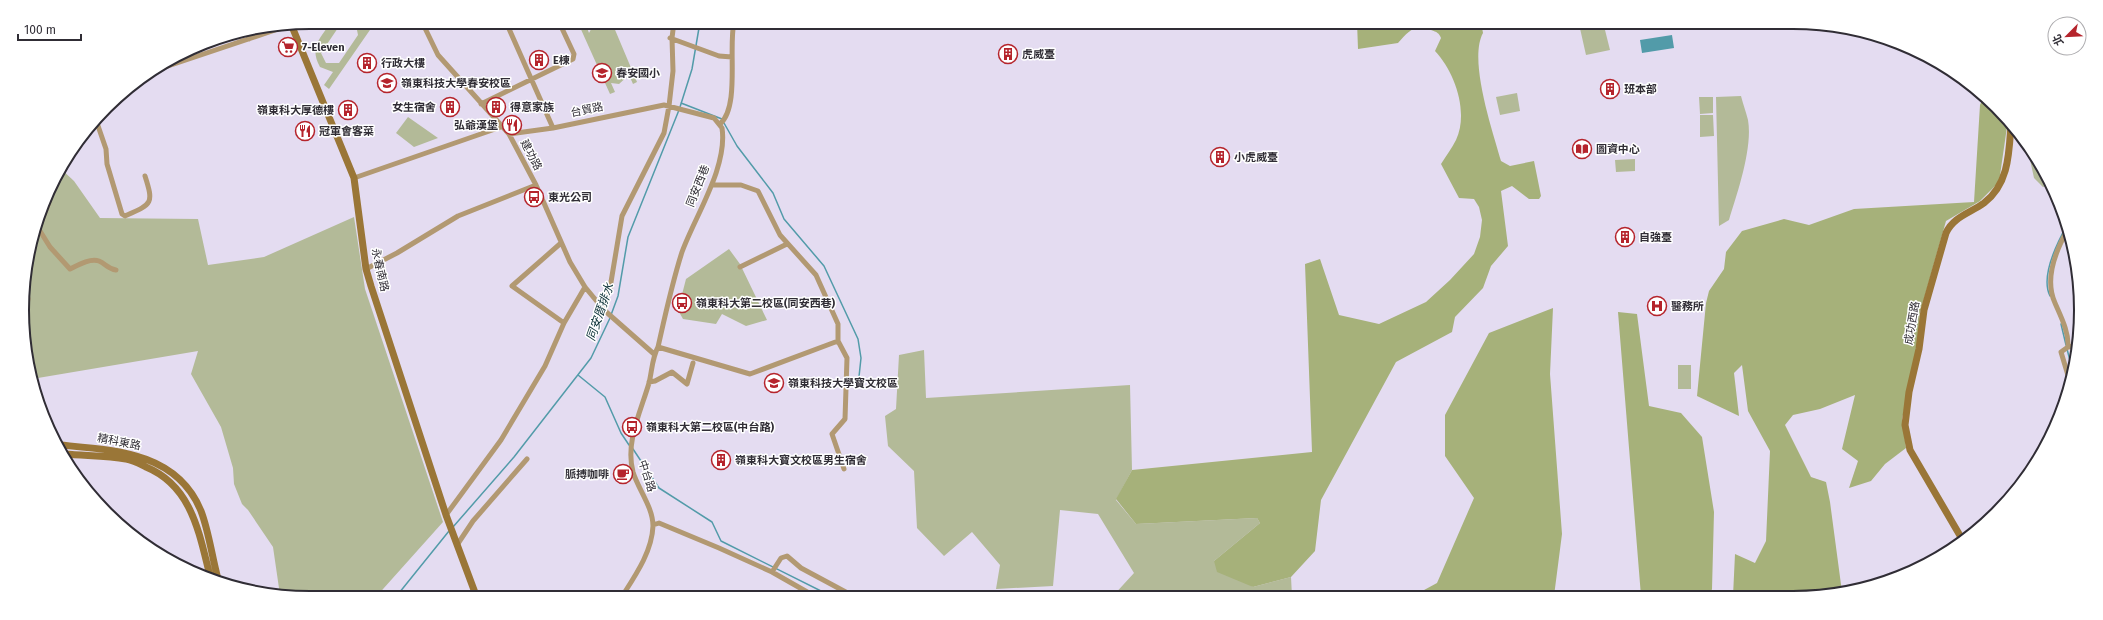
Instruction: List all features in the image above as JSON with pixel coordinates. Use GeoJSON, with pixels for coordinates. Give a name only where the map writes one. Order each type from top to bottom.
{"type":"FeatureCollection","features":[{"type":"Feature","properties":{"kind":"street","name":"建功路"},"geometry":{"type":"LineString","coordinates":[[426,29],[438,55],[469,88],[501,127],[509,134],[536,185],[562,243],[585,287],[603,308],[654,354]]}},
{"type":"Feature","properties":{"kind":"street"},"geometry":{"type":"LineString","coordinates":[[509,29],[552,128]]}},
{"type":"Feature","properties":{"kind":"street"},"geometry":{"type":"LineString","coordinates":[[481,104],[573,59],[574,54],[562,29]]}},
{"type":"Feature","properties":{"kind":"street"},"geometry":{"type":"LineString","coordinates":[[603,308],[610,288],[619,226],[622,216],[662,138],[669,106],[673,72],[670,38],[672,29]]}},
{"type":"Feature","properties":{"kind":"street"},"geometry":{"type":"LineString","coordinates":[[669,106],[675,109],[691,111],[714,118],[720,124],[728,115],[732,78],[731,37],[733,29]]}},
{"type":"Feature","properties":{"kind":"street","name":"永春南路"},"geometry":{"type":"LineString","coordinates":[[293,30],[354,178],[366,269],[456,543]]}},
{"type":"Feature","properties":{"kind":"street"},"geometry":{"type":"LineString","coordinates":[[176,63],[272,31]]}},
{"type":"Feature","properties":{"kind":"street"},"geometry":{"type":"LineString","coordinates":[[670,38],[719,56],[732,57]]}},
{"type":"Feature","properties":{"kind":"street","name":"台貿路"},"geometry":{"type":"LineString","coordinates":[[509,134],[552,128],[664,105],[669,106]]}},
{"type":"Feature","properties":{"kind":"street","name":"同安西巷"},"geometry":{"type":"LineString","coordinates":[[654,354],[658,347],[682,253],[712,185],[722,142],[723,132],[720,124]]}},
{"type":"Feature","properties":{"kind":"street"},"geometry":{"type":"LineString","coordinates":[[98,126],[106,149],[107,164],[122,214],[126,216],[142,208],[150,200],[152,196],[145,176]]}},
{"type":"Feature","properties":{"kind":"street"},"geometry":{"type":"LineString","coordinates":[[354,178],[501,127]]}},
{"type":"Feature","properties":{"kind":"street","name":"成功西路"},"geometry":{"type":"LineString","coordinates":[[1960,536],[1910,450],[1905,425],[1909,392],[1919,349],[1924,310],[1946,233],[1955,220],[1985,202],[2001,183],[2009,160],[2011,133]]}},
{"type":"Feature","properties":{"kind":"street"},"geometry":{"type":"LineString","coordinates":[[366,269],[382,262],[458,216],[536,185]]}},
{"type":"Feature","properties":{"kind":"street"},"geometry":{"type":"LineString","coordinates":[[712,185],[741,185],[758,191],[787,244],[816,275],[838,324],[838,341],[847,358],[845,419],[832,434],[844,469]]}},
{"type":"Feature","properties":{"kind":"street"},"geometry":{"type":"LineString","coordinates":[[40,233],[70,269],[87,262],[99,261],[109,268],[116,270]]}},
{"type":"Feature","properties":{"kind":"street"},"geometry":{"type":"LineString","coordinates":[[2064,237],[2054,257],[2051,292],[2064,325],[2068,341],[2066,348]]}},
{"type":"Feature","properties":{"kind":"street"},"geometry":{"type":"LineString","coordinates":[[562,243],[512,286],[564,323]]}},
{"type":"Feature","properties":{"kind":"street"},"geometry":{"type":"LineString","coordinates":[[740,267],[787,244]]}},
{"type":"Feature","properties":{"kind":"street"},"geometry":{"type":"LineString","coordinates":[[446,515],[500,440],[545,366],[564,323],[585,287]]}},
{"type":"Feature","properties":{"kind":"street"},"geometry":{"type":"LineString","coordinates":[[658,347],[750,374],[838,341]]}},
{"type":"Feature","properties":{"kind":"street"},"geometry":{"type":"LineString","coordinates":[[2067,372],[2061,352],[2066,348],[2072,347]]}},
{"type":"Feature","properties":{"kind":"street","name":"中台路"},"geometry":{"type":"LineString","coordinates":[[625,591],[643,562],[652,535],[652,517],[636,480],[631,458],[635,430],[649,382],[654,354]]}},
{"type":"Feature","properties":{"kind":"street"},"geometry":{"type":"LineString","coordinates":[[649,382],[655,381],[672,372],[687,384],[693,364]]}},
{"type":"Feature","properties":{"kind":"street","name":"精科東路"},"geometry":{"type":"LineString","coordinates":[[64,445],[131,453],[154,463],[173,474],[191,493],[201,512],[217,575]]}},
{"type":"Feature","properties":{"kind":"street","name":"精科東路"},"geometry":{"type":"LineString","coordinates":[[69,454],[127,459],[157,471],[175,485],[187,501],[194,518],[209,572]]}},
{"type":"Feature","properties":{"kind":"street"},"geometry":{"type":"LineString","coordinates":[[474,591],[456,543],[527,458]]}},
{"type":"Feature","properties":{"kind":"street"},"geometry":{"type":"LineString","coordinates":[[653,526],[659,524],[676,529],[772,572],[805,591]]}},
{"type":"Feature","properties":{"kind":"street"},"geometry":{"type":"LineString","coordinates":[[772,572],[781,558],[787,556],[802,568],[844,591]]}},
{"type":"Feature","properties":{"kind":"green space"},"geometry":{"type":"Polygon","coordinates":[[[326,29],[337,29],[321,53],[326,63],[339,63],[358,35],[357,29],[371,29],[329,89],[324,85],[333,72],[320,67],[317,60],[316,48],[320,38],[326,29]]]}},
{"type":"Feature","properties":{"kind":"green space"},"geometry":{"type":"Polygon","coordinates":[[[581,29],[588,29],[589,33],[592,29],[615,29],[637,82],[633,84],[629,75],[619,84],[611,83],[615,92],[610,94],[581,29]]]}},
{"type":"Feature","properties":{"kind":"green space"},"geometry":{"type":"Polygon","coordinates":[[[1357,29],[1413,29],[1398,43],[1358,49],[1357,29]]]}},
{"type":"Feature","properties":{"kind":"green space"},"geometry":{"type":"Polygon","coordinates":[[[1428,29],[1482,29],[1483,33],[1479,45],[1478,60],[1480,78],[1483,96],[1501,161],[1510,166],[1534,161],[1541,196],[1539,199],[1529,199],[1512,186],[1501,191],[1508,246],[1491,266],[1483,288],[1455,317],[1452,332],[1396,362],[1321,500],[1315,551],[1291,577],[1253,587],[1217,572],[1214,561],[1260,523],[1257,518],[1136,524],[1116,499],[1132,470],[1312,452],[1305,264],[1320,259],[1339,315],[1379,324],[1426,302],[1450,280],[1474,254],[1480,237],[1482,220],[1479,207],[1474,199],[1459,198],[1441,164],[1456,140],[1460,129],[1461,117],[1458,93],[1454,81],[1449,70],[1435,51],[1441,38],[1436,32],[1428,29]]]}},
{"type":"Feature","properties":{"kind":"green space"},"geometry":{"type":"Polygon","coordinates":[[[1580,29],[1605,29],[1610,50],[1586,55],[1580,29]]]}},
{"type":"Feature","properties":{"kind":"green space"},"geometry":{"type":"Polygon","coordinates":[[[1517,93],[1520,111],[1500,115],[1496,97],[1517,93]]]}},
{"type":"Feature","properties":{"kind":"green space"},"geometry":{"type":"Polygon","coordinates":[[[1741,96],[1748,120],[1749,131],[1746,157],[1740,184],[1729,220],[1719,226],[1716,97],[1741,96]]]}},
{"type":"Feature","properties":{"kind":"green space"},"geometry":{"type":"Polygon","coordinates":[[[1699,97],[1713,97],[1713,113],[1700,114],[1699,97]]]}},
{"type":"Feature","properties":{"kind":"green space"},"geometry":{"type":"Polygon","coordinates":[[[1981,102],[1992,111],[2007,128],[1999,182],[1980,201],[1946,221],[1920,313],[1917,354],[1902,419],[1906,448],[1885,464],[1871,481],[1849,488],[1858,461],[1842,449],[1855,395],[1820,409],[1793,415],[1785,425],[1811,477],[1826,482],[1841,587],[1793,591],[1733,591],[1735,554],[1755,563],[1766,541],[1770,451],[1748,411],[1742,365],[1734,373],[1739,416],[1697,396],[1706,303],[1709,291],[1724,269],[1726,252],[1742,231],[1784,219],[1809,225],[1854,209],[1974,202],[1981,102]]]}},
{"type":"Feature","properties":{"kind":"green space"},"geometry":{"type":"Polygon","coordinates":[[[1700,115],[1713,115],[1714,136],[1700,137],[1700,115]]]}},
{"type":"Feature","properties":{"kind":"green space"},"geometry":{"type":"Polygon","coordinates":[[[408,117],[438,138],[414,147],[396,133],[408,117]]]}},
{"type":"Feature","properties":{"kind":"green space"},"geometry":{"type":"Polygon","coordinates":[[[1635,159],[1635,171],[1616,172],[1615,160],[1635,159]]]}},
{"type":"Feature","properties":{"kind":"green space"},"geometry":{"type":"Polygon","coordinates":[[[2030,159],[2045,186],[2043,187],[2034,178],[2030,159]]]}},
{"type":"Feature","properties":{"kind":"green space"},"geometry":{"type":"Polygon","coordinates":[[[65,173],[74,181],[100,218],[198,219],[208,265],[264,257],[354,217],[365,289],[443,522],[381,591],[279,589],[273,547],[248,510],[242,504],[234,484],[233,468],[221,427],[191,374],[198,351],[38,378],[31,347],[29,310],[31,273],[34,255],[50,202],[65,173]]]}},
{"type":"Feature","properties":{"kind":"green space"},"geometry":{"type":"Polygon","coordinates":[[[729,249],[740,264],[767,320],[746,326],[722,314],[716,324],[683,319],[678,310],[686,279],[729,249]]]}},
{"type":"Feature","properties":{"kind":"green space"},"geometry":{"type":"Polygon","coordinates":[[[1553,308],[1550,374],[1562,534],[1555,591],[1422,591],[1437,583],[1474,498],[1445,456],[1445,415],[1489,333],[1553,308]]]}},
{"type":"Feature","properties":{"kind":"green space"},"geometry":{"type":"Polygon","coordinates":[[[1618,312],[1637,314],[1649,406],[1681,413],[1702,437],[1714,512],[1711,591],[1641,591],[1618,312]]]}},
{"type":"Feature","properties":{"kind":"green space"},"geometry":{"type":"Polygon","coordinates":[[[924,350],[926,398],[1130,385],[1132,470],[1116,500],[1136,524],[1257,518],[1260,523],[1214,561],[1253,587],[1291,577],[1292,591],[1118,591],[1134,573],[1098,514],[1060,510],[1053,586],[996,589],[1000,565],[972,532],[944,556],[917,528],[914,471],[888,446],[885,416],[896,409],[899,355],[924,350]]]}},
{"type":"Feature","properties":{"kind":"green space"},"geometry":{"type":"Polygon","coordinates":[[[1678,365],[1691,365],[1691,389],[1678,389],[1678,365]]]}},
{"type":"Feature","properties":{"kind":"water"},"geometry":{"type":"Polygon","coordinates":[[[1672,35],[1674,48],[1642,53],[1640,40],[1672,35]]]}},
{"type":"Feature","properties":{"kind":"waterway","name":"同安厝排水"},"geometry":{"type":"LineString","coordinates":[[680,107],[692,69],[699,29]]}},
{"type":"Feature","properties":{"kind":"waterway"},"geometry":{"type":"LineString","coordinates":[[681,103],[722,119]]}},
{"type":"Feature","properties":{"kind":"waterway","name":"同安厝排水"},"geometry":{"type":"LineString","coordinates":[[611,315],[618,296],[628,237],[679,110]]}},
{"type":"Feature","properties":{"kind":"waterway"},"geometry":{"type":"LineString","coordinates":[[724,123],[737,146],[773,193],[784,219],[824,266],[858,339],[861,358],[858,386]]}},
{"type":"Feature","properties":{"kind":"waterway"},"geometry":{"type":"LineString","coordinates":[[2050,296],[2047,288],[2048,269],[2063,233]]}},
{"type":"Feature","properties":{"kind":"waterway","name":"同安厝排水"},"geometry":{"type":"LineString","coordinates":[[453,527],[514,457],[591,358],[610,318]]}},
{"type":"Feature","properties":{"kind":"waterway"},"geometry":{"type":"LineString","coordinates":[[2061,324],[2066,345]]}},
{"type":"Feature","properties":{"kind":"waterway"},"geometry":{"type":"LineString","coordinates":[[2067,349],[2070,360]]}},
{"type":"Feature","properties":{"kind":"waterway"},"geometry":{"type":"LineString","coordinates":[[578,375],[605,397],[621,433],[629,445]]}},
{"type":"Feature","properties":{"kind":"waterway"},"geometry":{"type":"LineString","coordinates":[[633,449],[659,488],[712,522],[721,541],[821,591]]}},
{"type":"Feature","properties":{"kind":"waterway","name":"同安厝排水"},"geometry":{"type":"LineString","coordinates":[[401,591],[449,531]]}},
{"type":"Feature","properties":{"kind":"place","name":"7-Eleven"},"geometry":{"type":"Point","coordinates":[288,47]}},
{"type":"Feature","properties":{"kind":"place","name":"虎威臺"},"geometry":{"type":"Point","coordinates":[1008,54]}},
{"type":"Feature","properties":{"kind":"place","name":"E棟"},"geometry":{"type":"Point","coordinates":[539,60]}},
{"type":"Feature","properties":{"kind":"place","name":"行政大樓"},"geometry":{"type":"Point","coordinates":[367,63]}},
{"type":"Feature","properties":{"kind":"place","name":"春安國小"},"geometry":{"type":"Point","coordinates":[602,73]}},
{"type":"Feature","properties":{"kind":"place","name":"嶺東科技大學春安校區"},"geometry":{"type":"Point","coordinates":[387,83]}},
{"type":"Feature","properties":{"kind":"place","name":"班本部"},"geometry":{"type":"Point","coordinates":[1610,89]}},
{"type":"Feature","properties":{"kind":"place","name":"女生宿舍"},"geometry":{"type":"Point","coordinates":[450,107]}},
{"type":"Feature","properties":{"kind":"place","name":"得意家族"},"geometry":{"type":"Point","coordinates":[496,107]}},
{"type":"Feature","properties":{"kind":"place","name":"嶺東科大厚德樓"},"geometry":{"type":"Point","coordinates":[348,110]}},
{"type":"Feature","properties":{"kind":"place","name":"弘爺漢堡"},"geometry":{"type":"Point","coordinates":[512,125]}},
{"type":"Feature","properties":{"kind":"place","name":"冠軍會客菜"},"geometry":{"type":"Point","coordinates":[305,131]}},
{"type":"Feature","properties":{"kind":"place","name":"圖資中心"},"geometry":{"type":"Point","coordinates":[1582,149]}},
{"type":"Feature","properties":{"kind":"place","name":"小虎威臺"},"geometry":{"type":"Point","coordinates":[1220,157]}},
{"type":"Feature","properties":{"kind":"place","name":"東光公司"},"geometry":{"type":"Point","coordinates":[534,197]}},
{"type":"Feature","properties":{"kind":"place","name":"自強臺"},"geometry":{"type":"Point","coordinates":[1625,237]}},
{"type":"Feature","properties":{"kind":"place","name":"嶺東科大第二校區(同安西巷)"},"geometry":{"type":"Point","coordinates":[682,303]}},
{"type":"Feature","properties":{"kind":"place","name":"醫務所"},"geometry":{"type":"Point","coordinates":[1657,306]}},
{"type":"Feature","properties":{"kind":"place","name":"嶺東科技大學寶文校區"},"geometry":{"type":"Point","coordinates":[774,383]}},
{"type":"Feature","properties":{"kind":"place","name":"嶺東科大第二校區(中台路)"},"geometry":{"type":"Point","coordinates":[632,427]}},
{"type":"Feature","properties":{"kind":"place","name":"嶺東科大寶文校區男生宿舍"},"geometry":{"type":"Point","coordinates":[721,460]}},
{"type":"Feature","properties":{"kind":"place","name":"脈搏咖啡"},"geometry":{"type":"Point","coordinates":[623,474]}}]}
